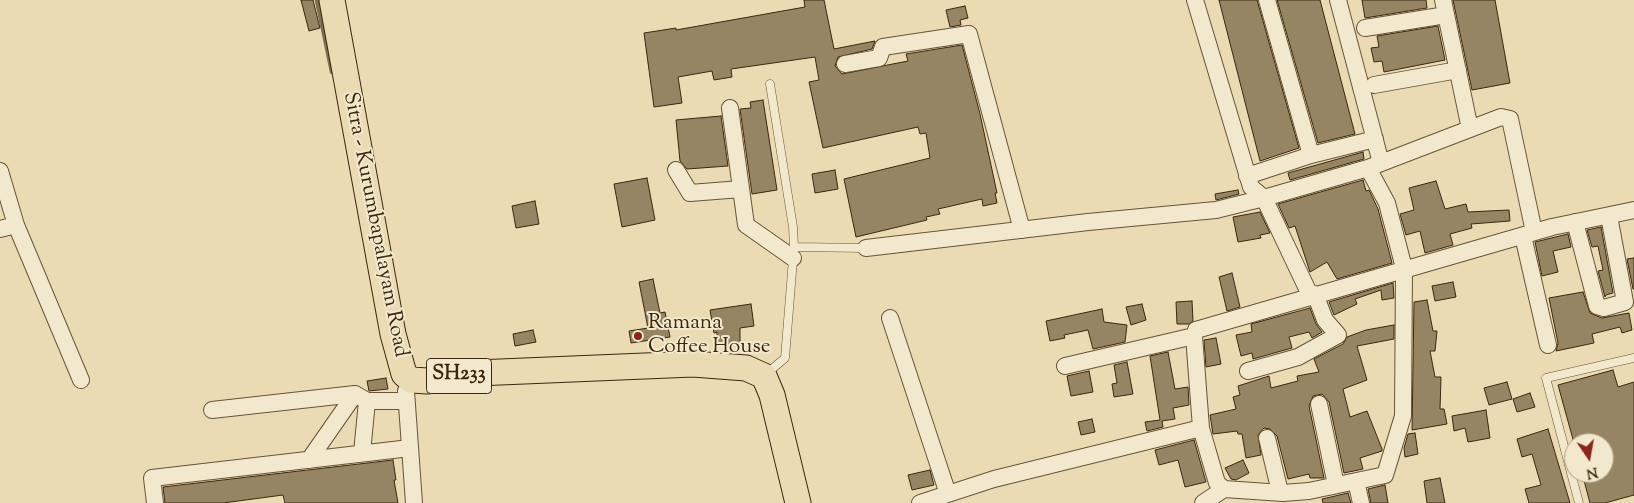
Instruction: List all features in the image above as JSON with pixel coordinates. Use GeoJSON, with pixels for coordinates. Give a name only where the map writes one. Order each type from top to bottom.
{"type":"FeatureCollection","features":[{"type":"Feature","properties":{"kind":"main road","name":"Sitra - Kurumbapalayam Road"},"geometry":{"type":"LineString","coordinates":[[332,0],[393,334],[404,374],[411,380],[428,381],[476,373],[693,364],[746,368],[764,376]]}},
{"type":"Feature","properties":{"kind":"main road"},"geometry":{"type":"LineString","coordinates":[[764,376],[772,395],[798,503]]}},
{"type":"Feature","properties":{"kind":"street"},"geometry":{"type":"LineString","coordinates":[[1267,0],[1311,155]]}},
{"type":"Feature","properties":{"kind":"street"},"geometry":{"type":"LineString","coordinates":[[1203,503],[1224,489],[1280,492],[1312,497],[1336,485],[1385,475],[1403,416],[1404,268],[1387,203],[1374,166],[1375,140],[1338,0]]}},
{"type":"Feature","properties":{"kind":"street"},"geometry":{"type":"LineString","coordinates":[[1199,2],[1251,187],[1264,198],[1325,320],[1338,335],[1298,357],[1248,371]]}},
{"type":"Feature","properties":{"kind":"street"},"geometry":{"type":"LineString","coordinates":[[1365,28],[1445,8],[1470,129]]}},
{"type":"Feature","properties":{"kind":"street"},"geometry":{"type":"LineString","coordinates":[[845,64],[879,58],[883,47],[969,34],[1022,230]]}},
{"type":"Feature","properties":{"kind":"street"},"geometry":{"type":"LineString","coordinates":[[1374,85],[1458,70]]}},
{"type":"Feature","properties":{"kind":"street"},"geometry":{"type":"LineString","coordinates":[[730,108],[746,225],[793,253]]}},
{"type":"Feature","properties":{"kind":"street"},"geometry":{"type":"LineString","coordinates":[[866,248],[1216,210],[1374,166],[1501,117],[1510,119],[1548,345]]}},
{"type":"Feature","properties":{"kind":"street"},"geometry":{"type":"LineString","coordinates":[[1247,176],[1311,155],[1375,140]]}},
{"type":"Feature","properties":{"kind":"street"},"geometry":{"type":"LineString","coordinates":[[676,170],[690,193],[741,189]]}},
{"type":"Feature","properties":{"kind":"street"},"geometry":{"type":"LineString","coordinates":[[0,171],[8,227],[81,380]]}},
{"type":"Feature","properties":{"kind":"street"},"geometry":{"type":"LineString","coordinates":[[1224,489],[1217,483],[1201,428],[1194,336],[1196,330],[1313,294],[1528,234],[1634,210]]}},
{"type":"Feature","properties":{"kind":"street"},"geometry":{"type":"LineString","coordinates":[[1575,222],[1596,306],[1604,308],[1625,302],[1609,216]]}},
{"type":"Feature","properties":{"kind":"street"},"geometry":{"type":"LineString","coordinates":[[890,318],[948,494]]}},
{"type":"Feature","properties":{"kind":"street"},"geometry":{"type":"LineString","coordinates":[[1065,366],[1194,336]]}},
{"type":"Feature","properties":{"kind":"street"},"geometry":{"type":"LineString","coordinates":[[404,374],[414,503]]}},
{"type":"Feature","properties":{"kind":"street"},"geometry":{"type":"LineString","coordinates":[[212,410],[361,397],[406,401]]}},
{"type":"Feature","properties":{"kind":"street"},"geometry":{"type":"LineString","coordinates":[[361,397],[362,453]]}},
{"type":"Feature","properties":{"kind":"street"},"geometry":{"type":"LineString","coordinates":[[309,460],[361,397]]}},
{"type":"Feature","properties":{"kind":"street"},"geometry":{"type":"LineString","coordinates":[[1320,404],[1336,485]]}},
{"type":"Feature","properties":{"kind":"street"},"geometry":{"type":"LineString","coordinates":[[920,503],[994,479],[1201,428]]}},
{"type":"Feature","properties":{"kind":"street"},"geometry":{"type":"LineString","coordinates":[[1267,438],[1280,492]]}},
{"type":"Feature","properties":{"kind":"street"},"geometry":{"type":"LineString","coordinates":[[155,503],[152,478],[410,448]]}},
{"type":"Feature","properties":{"kind":"street"},"geometry":{"type":"LineString","coordinates":[[1356,481],[1361,503]]}},
{"type":"Feature","properties":{"kind":"lane"},"geometry":{"type":"LineString","coordinates":[[764,376],[785,358],[793,253],[770,84]]}},
{"type":"Feature","properties":{"kind":"lane"},"geometry":{"type":"LineString","coordinates":[[793,253],[866,248]]}},
{"type":"Feature","properties":{"kind":"lane"},"geometry":{"type":"LineString","coordinates":[[1579,503],[1546,378],[1634,358]]}},
{"type":"Feature","properties":{"kind":"building"},"geometry":{"type":"Polygon","coordinates":[[[301,0],[313,0],[320,28],[309,31],[301,0]]]}},
{"type":"Feature","properties":{"kind":"building"},"geometry":{"type":"Polygon","coordinates":[[[804,0],[824,0],[834,49],[875,41],[872,49],[838,57],[835,66],[842,74],[908,61],[906,54],[962,45],[980,114],[997,193],[995,193],[997,203],[983,206],[982,199],[938,209],[940,214],[926,217],[927,220],[856,237],[844,179],[930,158],[926,133],[920,134],[918,127],[823,148],[809,82],[819,80],[815,57],[731,69],[732,77],[714,80],[712,71],[678,77],[682,103],[654,107],[644,33],[676,28],[676,30],[805,7],[804,0]]]}},
{"type":"Feature","properties":{"kind":"building"},"geometry":{"type":"Polygon","coordinates":[[[1219,0],[1257,0],[1299,148],[1260,161],[1219,0]]]}},
{"type":"Feature","properties":{"kind":"building"},"geometry":{"type":"Polygon","coordinates":[[[1277,0],[1320,0],[1355,134],[1318,143],[1277,0]]]}},
{"type":"Feature","properties":{"kind":"building"},"geometry":{"type":"Polygon","coordinates":[[[1362,0],[1426,0],[1427,8],[1365,18],[1362,0]]]}},
{"type":"Feature","properties":{"kind":"building"},"geometry":{"type":"Polygon","coordinates":[[[1453,0],[1495,0],[1510,83],[1472,90],[1453,0]]]}},
{"type":"Feature","properties":{"kind":"building"},"geometry":{"type":"Polygon","coordinates":[[[965,6],[968,18],[960,20],[961,25],[950,27],[946,10],[965,6]]]}},
{"type":"Feature","properties":{"kind":"building"},"geometry":{"type":"Polygon","coordinates":[[[1438,26],[1445,60],[1384,72],[1382,61],[1374,62],[1371,48],[1379,47],[1377,36],[1438,26]]]}},
{"type":"Feature","properties":{"kind":"building"},"geometry":{"type":"Polygon","coordinates":[[[763,100],[777,190],[752,194],[740,109],[751,108],[750,102],[763,100]]]}},
{"type":"Feature","properties":{"kind":"building"},"geometry":{"type":"Polygon","coordinates":[[[721,116],[728,166],[687,169],[680,161],[676,120],[721,116]]]}},
{"type":"Feature","properties":{"kind":"building"},"geometry":{"type":"Polygon","coordinates":[[[1363,152],[1364,159],[1290,180],[1288,173],[1363,152]]]}},
{"type":"Feature","properties":{"kind":"building"},"geometry":{"type":"Polygon","coordinates":[[[835,170],[838,189],[815,193],[812,174],[835,170]]]}},
{"type":"Feature","properties":{"kind":"building"},"geometry":{"type":"Polygon","coordinates":[[[647,178],[655,220],[622,227],[614,184],[647,178]]]}},
{"type":"Feature","properties":{"kind":"building"},"geometry":{"type":"Polygon","coordinates":[[[1363,180],[1366,191],[1369,190],[1378,209],[1392,263],[1337,279],[1327,262],[1310,272],[1295,226],[1289,228],[1278,204],[1363,180]]]}},
{"type":"Feature","properties":{"kind":"building"},"geometry":{"type":"Polygon","coordinates":[[[1436,181],[1445,209],[1466,204],[1468,212],[1509,210],[1510,221],[1471,224],[1472,228],[1450,234],[1453,245],[1425,253],[1420,231],[1406,235],[1400,214],[1414,210],[1409,188],[1436,181]]]}},
{"type":"Feature","properties":{"kind":"building"},"geometry":{"type":"Polygon","coordinates":[[[1238,190],[1239,194],[1216,200],[1215,194],[1238,190]]]}},
{"type":"Feature","properties":{"kind":"building"},"geometry":{"type":"Polygon","coordinates":[[[535,201],[539,224],[516,228],[512,206],[535,201]]]}},
{"type":"Feature","properties":{"kind":"building"},"geometry":{"type":"Polygon","coordinates":[[[1260,212],[1270,233],[1260,235],[1261,238],[1238,242],[1233,217],[1260,212]]]}},
{"type":"Feature","properties":{"kind":"building"},"geometry":{"type":"Polygon","coordinates":[[[1601,227],[1613,293],[1605,297],[1598,271],[1603,270],[1598,246],[1592,247],[1587,230],[1601,227]]]}},
{"type":"Feature","properties":{"kind":"building"},"geometry":{"type":"Polygon","coordinates":[[[1568,234],[1571,247],[1553,251],[1558,272],[1542,276],[1535,242],[1568,234]]]}},
{"type":"Feature","properties":{"kind":"building"},"geometry":{"type":"Polygon","coordinates":[[[1634,258],[1634,289],[1633,289],[1627,259],[1634,258]]]}},
{"type":"Feature","properties":{"kind":"building"},"geometry":{"type":"Polygon","coordinates":[[[1232,273],[1240,307],[1227,311],[1219,277],[1232,273]]]}},
{"type":"Feature","properties":{"kind":"building"},"geometry":{"type":"Polygon","coordinates":[[[653,279],[660,313],[665,312],[670,337],[631,343],[629,331],[648,328],[639,282],[653,279]]]}},
{"type":"Feature","properties":{"kind":"building"},"geometry":{"type":"Polygon","coordinates":[[[1453,282],[1456,297],[1435,301],[1432,286],[1453,282]]]}},
{"type":"Feature","properties":{"kind":"building"},"geometry":{"type":"Polygon","coordinates":[[[1393,283],[1394,298],[1382,300],[1381,290],[1355,299],[1357,304],[1334,315],[1329,302],[1393,283]]]}},
{"type":"Feature","properties":{"kind":"building"},"geometry":{"type":"Polygon","coordinates":[[[1583,292],[1590,313],[1602,318],[1629,313],[1632,330],[1622,333],[1620,327],[1592,334],[1594,343],[1556,351],[1558,343],[1549,298],[1583,292]]]}},
{"type":"Feature","properties":{"kind":"building"},"geometry":{"type":"Polygon","coordinates":[[[1427,300],[1433,331],[1437,331],[1435,351],[1430,351],[1435,377],[1441,377],[1440,409],[1444,409],[1447,424],[1412,430],[1414,302],[1427,300]]]}},
{"type":"Feature","properties":{"kind":"building"},"geometry":{"type":"Polygon","coordinates":[[[1192,301],[1193,321],[1189,324],[1177,324],[1176,302],[1192,301]]]}},
{"type":"Feature","properties":{"kind":"building"},"geometry":{"type":"Polygon","coordinates":[[[751,304],[754,326],[740,328],[740,344],[717,344],[717,332],[714,333],[710,310],[751,304]]]}},
{"type":"Feature","properties":{"kind":"building"},"geometry":{"type":"Polygon","coordinates":[[[1142,304],[1146,320],[1131,325],[1126,307],[1142,304]]]}},
{"type":"Feature","properties":{"kind":"building"},"geometry":{"type":"Polygon","coordinates":[[[1310,308],[1316,324],[1322,332],[1312,338],[1309,332],[1289,337],[1292,348],[1253,359],[1252,353],[1241,356],[1236,335],[1252,332],[1251,324],[1310,308]]]}},
{"type":"Feature","properties":{"kind":"building"},"geometry":{"type":"Polygon","coordinates":[[[1102,309],[1104,322],[1127,325],[1125,342],[1093,349],[1088,330],[1064,335],[1065,338],[1050,341],[1046,321],[1102,309]]]}},
{"type":"Feature","properties":{"kind":"building"},"geometry":{"type":"Polygon","coordinates":[[[1394,325],[1394,339],[1357,346],[1367,380],[1343,389],[1350,417],[1367,411],[1382,449],[1382,451],[1360,458],[1363,469],[1344,473],[1329,402],[1322,394],[1313,396],[1309,406],[1324,478],[1310,478],[1309,474],[1288,479],[1277,436],[1270,429],[1264,428],[1258,435],[1261,455],[1246,458],[1242,434],[1238,434],[1237,431],[1213,434],[1210,415],[1236,409],[1233,397],[1240,395],[1238,386],[1269,376],[1271,388],[1298,381],[1297,376],[1319,372],[1314,359],[1343,344],[1347,337],[1366,330],[1394,325]]]}},
{"type":"Feature","properties":{"kind":"building"},"geometry":{"type":"Polygon","coordinates":[[[533,330],[536,342],[515,346],[513,334],[533,330]]]}},
{"type":"Feature","properties":{"kind":"building"},"geometry":{"type":"Polygon","coordinates":[[[1216,338],[1221,364],[1206,367],[1204,340],[1216,338]]]}},
{"type":"Feature","properties":{"kind":"building"},"geometry":{"type":"Polygon","coordinates":[[[1168,352],[1175,389],[1188,387],[1189,405],[1173,408],[1175,419],[1162,421],[1163,427],[1147,431],[1145,422],[1160,420],[1150,356],[1168,352]]]}},
{"type":"Feature","properties":{"kind":"building"},"geometry":{"type":"Polygon","coordinates":[[[1127,362],[1133,394],[1114,397],[1112,384],[1117,383],[1114,365],[1127,362]]]}},
{"type":"Feature","properties":{"kind":"building"},"geometry":{"type":"Polygon","coordinates":[[[1613,370],[1618,387],[1634,382],[1634,495],[1605,503],[1590,503],[1585,483],[1614,483],[1614,433],[1571,433],[1558,385],[1613,370]]]}},
{"type":"Feature","properties":{"kind":"building"},"geometry":{"type":"Polygon","coordinates":[[[1089,371],[1093,392],[1071,396],[1067,376],[1089,371]]]}},
{"type":"Feature","properties":{"kind":"building"},"geometry":{"type":"Polygon","coordinates":[[[386,378],[388,389],[369,391],[367,381],[386,378]]]}},
{"type":"Feature","properties":{"kind":"building"},"geometry":{"type":"Polygon","coordinates":[[[1507,382],[1512,399],[1489,405],[1484,388],[1507,382]]]}},
{"type":"Feature","properties":{"kind":"building"},"geometry":{"type":"Polygon","coordinates":[[[1530,393],[1535,407],[1517,412],[1513,399],[1530,393]]]}},
{"type":"Feature","properties":{"kind":"building"},"geometry":{"type":"Polygon","coordinates":[[[1486,410],[1490,438],[1468,442],[1465,428],[1454,431],[1452,416],[1486,410]]]}},
{"type":"Feature","properties":{"kind":"building"},"geometry":{"type":"Polygon","coordinates":[[[1092,419],[1095,432],[1081,435],[1078,422],[1092,419]]]}},
{"type":"Feature","properties":{"kind":"building"},"geometry":{"type":"Polygon","coordinates":[[[1548,429],[1570,503],[1529,503],[1525,489],[1541,485],[1532,454],[1522,457],[1517,439],[1548,429]]]}},
{"type":"Feature","properties":{"kind":"building"},"geometry":{"type":"Polygon","coordinates":[[[1415,433],[1418,454],[1405,457],[1404,448],[1408,434],[1415,433]]]}},
{"type":"Feature","properties":{"kind":"building"},"geometry":{"type":"Polygon","coordinates":[[[1194,440],[1206,482],[1185,487],[1178,460],[1159,465],[1155,450],[1194,440]]]}},
{"type":"Feature","properties":{"kind":"building"},"geometry":{"type":"Polygon","coordinates":[[[393,460],[398,503],[285,503],[283,495],[223,503],[165,503],[163,487],[393,460]]]}},
{"type":"Feature","properties":{"kind":"building"},"geometry":{"type":"Polygon","coordinates":[[[1243,460],[1249,473],[1236,480],[1231,479],[1225,468],[1243,460]]]}},
{"type":"Feature","properties":{"kind":"building"},"geometry":{"type":"Polygon","coordinates":[[[930,470],[934,485],[912,490],[908,475],[930,470]]]}},
{"type":"Feature","properties":{"kind":"building"},"geometry":{"type":"Polygon","coordinates":[[[1440,478],[1445,503],[1427,503],[1424,481],[1440,478]]]}},
{"type":"Feature","properties":{"kind":"building"},"geometry":{"type":"Polygon","coordinates":[[[1385,485],[1388,503],[1371,503],[1368,489],[1385,485]]]}},
{"type":"Feature","properties":{"kind":"building"},"geometry":{"type":"Polygon","coordinates":[[[1348,493],[1351,503],[1323,503],[1322,499],[1348,493]]]}},
{"type":"Feature","properties":{"kind":"waterway"},"geometry":{"type":"LineString","coordinates":[[317,0],[332,72]]}},
{"type":"Feature","properties":{"kind":"place","name":"Ramana Coffee House"},"geometry":{"type":"Point","coordinates":[638,336]}}]}
